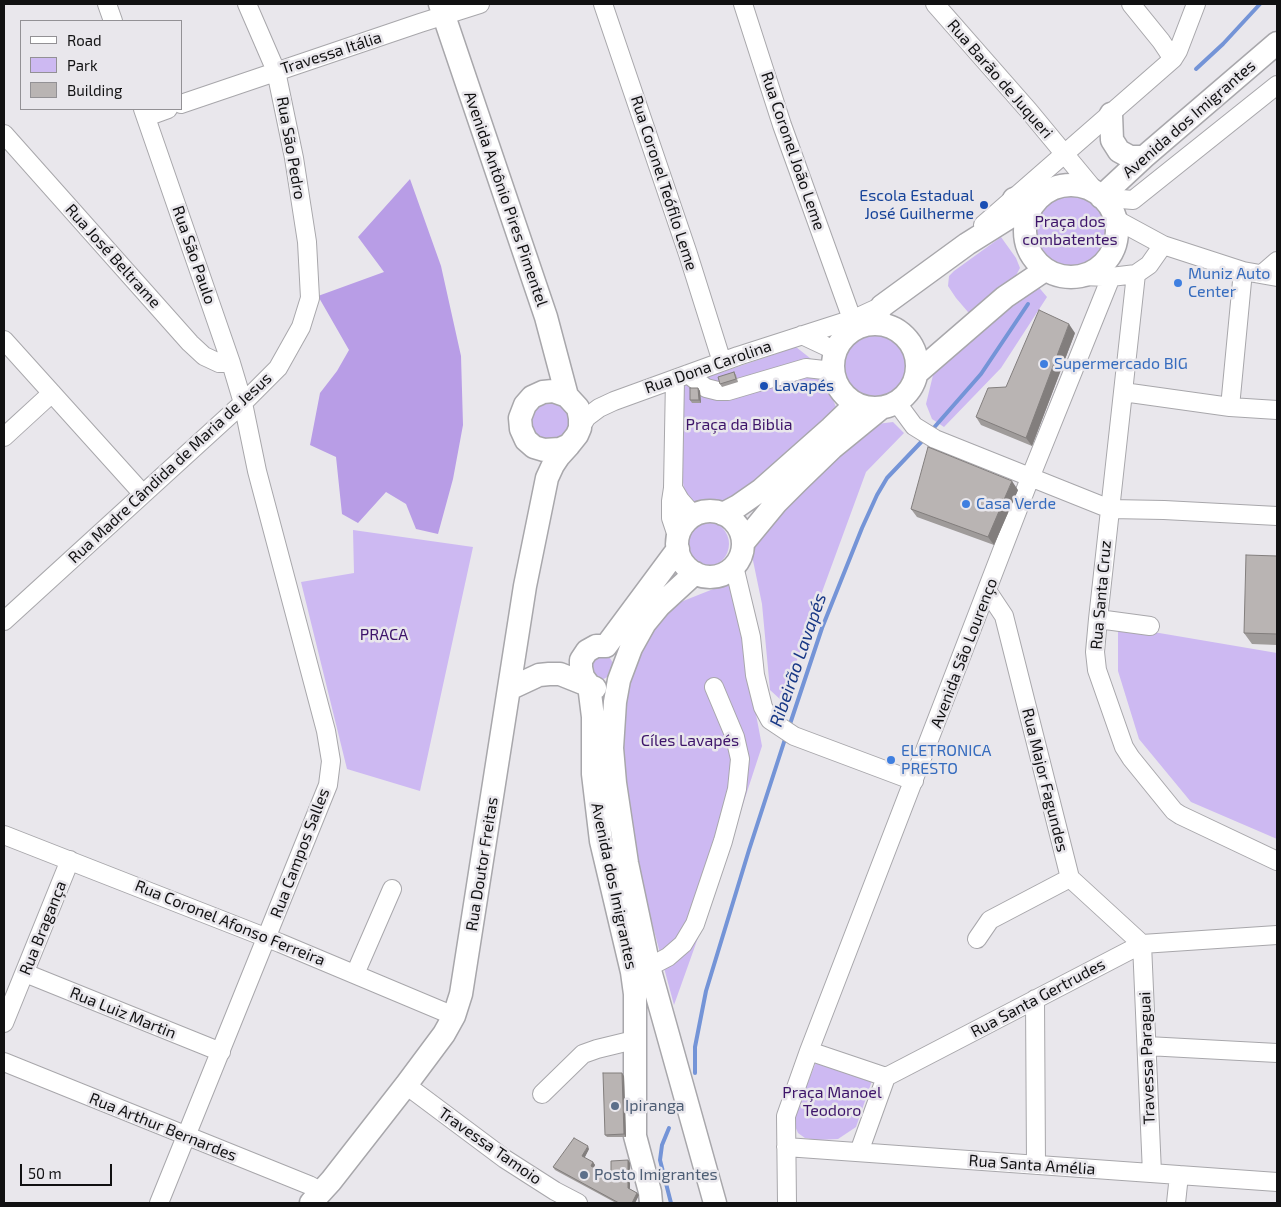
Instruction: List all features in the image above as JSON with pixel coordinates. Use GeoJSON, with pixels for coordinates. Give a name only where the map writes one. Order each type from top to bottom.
{"type":"FeatureCollection","features":[{"type":"Feature","properties":{"kind":"main road","name":"Avenida Antônio Pires Pimentel"},"geometry":{"type":"LineString","coordinates":[[435,11],[539,346],[545,373],[544,382],[539,394]]}},
{"type":"Feature","properties":{"kind":"main road","name":"Avenida Antônio Pires Pimentel"},"geometry":{"type":"LineString","coordinates":[[435,11],[546,317],[571,400],[580,418],[575,436]]}},
{"type":"Feature","properties":{"kind":"main road","name":"Avenida dos Imigrantes"},"geometry":{"type":"LineString","coordinates":[[1110,204],[1144,157],[1277,43]]}},
{"type":"Feature","properties":{"kind":"main road","name":"Avenida dos Imigrantes"},"geometry":{"type":"LineString","coordinates":[[1110,204],[1277,64]]}},
{"type":"Feature","properties":{"kind":"main road"},"geometry":{"type":"LineString","coordinates":[[1111,114],[1112,140],[1119,150],[1130,157],[1144,157]]}},
{"type":"Feature","properties":{"kind":"main road"},"geometry":{"type":"LineString","coordinates":[[1068,185],[1083,186],[1110,204],[1117,226],[1116,240],[1112,253],[1098,268],[1079,276],[1068,277],[1056,275],[1045,270],[1035,261],[1028,248],[1024,234],[1026,220],[1021,205],[1031,206],[1041,195],[1054,188],[1068,185]]}},
{"type":"Feature","properties":{"kind":"main road","name":"Rua Dona Carolina"},"geometry":{"type":"LineString","coordinates":[[866,318],[967,244],[1010,218],[1021,205]]}},
{"type":"Feature","properties":{"kind":"main road"},"geometry":{"type":"LineString","coordinates":[[917,373],[1005,297],[1045,270]]}},
{"type":"Feature","properties":{"kind":"main road"},"geometry":{"type":"LineString","coordinates":[[743,543],[776,503],[832,448],[889,406],[910,390],[917,373],[918,362],[915,351],[903,334],[894,328],[866,318],[838,346],[833,363],[835,378],[838,387],[846,397],[856,404],[868,408],[889,406]]}},
{"type":"Feature","properties":{"kind":"main road"},"geometry":{"type":"LineString","coordinates":[[571,400],[553,391],[532,397],[525,405],[520,418],[521,429],[526,440],[534,447],[550,451],[560,450],[575,436]]}},
{"type":"Feature","properties":{"kind":"main road"},"geometry":{"type":"LineString","coordinates":[[723,514],[761,490],[856,404]]}},
{"type":"Feature","properties":{"kind":"main road","name":"Rua Doutor Freitas"},"geometry":{"type":"LineString","coordinates":[[317,1198],[406,1086],[444,1034],[454,1016],[461,994],[525,586],[547,478],[553,465],[575,436]]}},
{"type":"Feature","properties":{"kind":"main road","name":"Rua Doutor Freitas"},"geometry":{"type":"LineString","coordinates":[[534,447],[546,464],[547,478]]}},
{"type":"Feature","properties":{"kind":"main road"},"geometry":{"type":"LineString","coordinates":[[509,689],[539,675],[549,674],[560,674],[597,688],[605,689],[613,686],[621,674],[622,659],[615,650],[606,646],[678,544],[681,530],[686,522],[703,512],[713,511],[723,514],[731,518],[736,524],[742,534],[743,543],[739,559],[734,566],[716,576],[696,573],[687,567],[681,559],[678,544]]}},
{"type":"Feature","properties":{"kind":"main road","name":"Avenida dos Imigrantes"},"geometry":{"type":"LineString","coordinates":[[696,573],[659,606],[645,624],[631,648],[621,674],[616,702],[612,748],[615,783],[627,863],[649,967],[715,1203]]}},
{"type":"Feature","properties":{"kind":"main road","name":"Avenida dos Imigrantes"},"geometry":{"type":"LineString","coordinates":[[606,646],[596,646],[587,651],[581,660],[581,668],[583,677],[589,685],[594,717],[593,774],[603,850],[632,972],[635,994],[635,1136],[650,1192],[651,1203]]}},
{"type":"Feature","properties":{"kind":"street"},"geometry":{"type":"LineString","coordinates":[[107,4],[113,20]]}},
{"type":"Feature","properties":{"kind":"street","name":"Rua São Pedro"},"geometry":{"type":"LineString","coordinates":[[247,4],[276,71],[294,158],[307,242],[310,298]]}},
{"type":"Feature","properties":{"kind":"street","name":"Travessa Itália"},"geometry":{"type":"LineString","coordinates":[[182,104],[276,71],[435,11],[480,4]]}},
{"type":"Feature","properties":{"kind":"street","name":"Rua Coronel Teófilo Leme"},"geometry":{"type":"LineString","coordinates":[[603,4],[682,236],[722,362]]}},
{"type":"Feature","properties":{"kind":"street","name":"Rua Coronel João Leme"},"geometry":{"type":"LineString","coordinates":[[743,4],[782,125],[845,297],[866,318]]}},
{"type":"Feature","properties":{"kind":"street","name":"Rua Barão de Juqueri"},"geometry":{"type":"LineString","coordinates":[[935,4],[1065,154]]}},
{"type":"Feature","properties":{"kind":"street"},"geometry":{"type":"LineString","coordinates":[[1130,4],[1162,40],[1173,60]]}},
{"type":"Feature","properties":{"kind":"street"},"geometry":{"type":"LineString","coordinates":[[1173,60],[1196,4]]}},
{"type":"Feature","properties":{"kind":"street","name":"Rua Dona Carolina"},"geometry":{"type":"LineString","coordinates":[[1021,205],[1065,154],[1173,60]]}},
{"type":"Feature","properties":{"kind":"street"},"geometry":{"type":"LineString","coordinates":[[1110,204],[1133,200],[1277,85]]}},
{"type":"Feature","properties":{"kind":"street"},"geometry":{"type":"LineString","coordinates":[[144,113],[162,110]]}},
{"type":"Feature","properties":{"kind":"street","name":"Rua São Paulo"},"geometry":{"type":"LineString","coordinates":[[144,113],[243,402]]}},
{"type":"Feature","properties":{"kind":"street","name":"Rua José Beltrame"},"geometry":{"type":"LineString","coordinates":[[4,134],[190,343],[204,356],[219,363],[231,363]]}},
{"type":"Feature","properties":{"kind":"street"},"geometry":{"type":"LineString","coordinates":[[1065,154],[1110,204],[1163,245],[1243,271],[1270,275]]}},
{"type":"Feature","properties":{"kind":"street"},"geometry":{"type":"LineString","coordinates":[[1079,276],[1111,277],[1136,274],[1149,265],[1163,245]]}},
{"type":"Feature","properties":{"kind":"street"},"geometry":{"type":"LineString","coordinates":[[1277,261],[1270,275],[1269,282],[1277,287]]}},
{"type":"Feature","properties":{"kind":"street"},"geometry":{"type":"LineString","coordinates":[[1230,407],[1243,271]]}},
{"type":"Feature","properties":{"kind":"street","name":"Rua Santa Cruz"},"geometry":{"type":"LineString","coordinates":[[1136,274],[1098,619],[1095,652],[1097,670],[1124,747],[1174,811],[1277,861]]}},
{"type":"Feature","properties":{"kind":"street","name":"Avenida São Lourenço"},"geometry":{"type":"LineString","coordinates":[[787,1203],[786,1116],[809,1051],[988,592],[1030,478],[1111,277]]}},
{"type":"Feature","properties":{"kind":"street","name":"Rua Madre Cândida de Maria de Jesus"},"geometry":{"type":"LineString","coordinates":[[4,621],[278,368],[300,327],[310,298]]}},
{"type":"Feature","properties":{"kind":"street","name":"Rua Dona Carolina"},"geometry":{"type":"LineString","coordinates":[[575,436],[587,416],[614,401],[802,335],[866,318]]}},
{"type":"Feature","properties":{"kind":"street"},"geometry":{"type":"LineString","coordinates":[[802,335],[838,346]]}},
{"type":"Feature","properties":{"kind":"street"},"geometry":{"type":"LineString","coordinates":[[4,340],[142,493]]}},
{"type":"Feature","properties":{"kind":"street"},"geometry":{"type":"LineString","coordinates":[[678,544],[671,518],[671,502],[682,377],[706,388],[718,390],[728,390],[806,368],[824,370],[835,378]]}},
{"type":"Feature","properties":{"kind":"street"},"geometry":{"type":"LineString","coordinates":[[1123,392],[1230,407],[1277,410]]}},
{"type":"Feature","properties":{"kind":"street"},"geometry":{"type":"LineString","coordinates":[[4,437],[52,393]]}},
{"type":"Feature","properties":{"kind":"street","name":"Rua Dona Carolina"},"geometry":{"type":"LineString","coordinates":[[571,400],[588,404],[614,401]]}},
{"type":"Feature","properties":{"kind":"street","name":"Rua Campos Salles"},"geometry":{"type":"LineString","coordinates":[[159,1203],[328,785],[331,761],[326,731],[257,471],[243,402]]}},
{"type":"Feature","properties":{"kind":"street"},"geometry":{"type":"LineString","coordinates":[[889,406],[914,426],[935,439],[1110,509],[1277,516]]}},
{"type":"Feature","properties":{"kind":"street"},"geometry":{"type":"LineString","coordinates":[[673,488],[680,500],[694,516]]}},
{"type":"Feature","properties":{"kind":"street"},"geometry":{"type":"LineString","coordinates":[[734,566],[749,628],[755,675],[762,707],[770,720],[794,736],[914,781]]}},
{"type":"Feature","properties":{"kind":"street","name":"Rua Major Fagundes"},"geometry":{"type":"LineString","coordinates":[[988,592],[1004,616],[1070,878]]}},
{"type":"Feature","properties":{"kind":"street"},"geometry":{"type":"LineString","coordinates":[[1098,619],[1150,626]]}},
{"type":"Feature","properties":{"kind":"street"},"geometry":{"type":"LineString","coordinates":[[649,967],[668,957],[683,944],[695,924],[723,841],[737,789],[740,759],[735,737],[714,687]]}},
{"type":"Feature","properties":{"kind":"street","name":"Rua Coronel Afonso Ferreira"},"geometry":{"type":"LineString","coordinates":[[4,835],[267,938],[454,1016]]}},
{"type":"Feature","properties":{"kind":"street","name":"Rua Bragança"},"geometry":{"type":"LineString","coordinates":[[4,1023],[70,860]]}},
{"type":"Feature","properties":{"kind":"street"},"geometry":{"type":"LineString","coordinates":[[976,939],[990,920],[1070,878],[1142,944]]}},
{"type":"Feature","properties":{"kind":"street"},"geometry":{"type":"LineString","coordinates":[[355,974],[392,889]]}},
{"type":"Feature","properties":{"kind":"street","name":"Rua Santa Gertrudes"},"geometry":{"type":"LineString","coordinates":[[886,1077],[1142,944],[1277,935]]}},
{"type":"Feature","properties":{"kind":"street","name":"Travessa Paraguai"},"geometry":{"type":"LineString","coordinates":[[1142,944],[1152,1173]]}},
{"type":"Feature","properties":{"kind":"street","name":"Rua Luiz Martin"},"geometry":{"type":"LineString","coordinates":[[25,973],[221,1052]]}},
{"type":"Feature","properties":{"kind":"street"},"geometry":{"type":"LineString","coordinates":[[1035,999],[1036,1165]]}},
{"type":"Feature","properties":{"kind":"street"},"geometry":{"type":"LineString","coordinates":[[542,1094],[583,1054],[597,1048],[634,1040]]}},
{"type":"Feature","properties":{"kind":"street"},"geometry":{"type":"LineString","coordinates":[[1147,1046],[1277,1052]]}},
{"type":"Feature","properties":{"kind":"street"},"geometry":{"type":"LineString","coordinates":[[809,1051],[886,1077],[859,1152]]}},
{"type":"Feature","properties":{"kind":"street","name":"Rua Arthur Bernardes"},"geometry":{"type":"LineString","coordinates":[[4,1062],[309,1185],[317,1198]]}},
{"type":"Feature","properties":{"kind":"street","name":"Travessa Tamoio"},"geometry":{"type":"LineString","coordinates":[[406,1086],[505,1159],[551,1197],[578,1203]]}},
{"type":"Feature","properties":{"kind":"street","name":"Rua Santa Amélia"},"geometry":{"type":"LineString","coordinates":[[786,1147],[1277,1182]]}},
{"type":"Feature","properties":{"kind":"street"},"geometry":{"type":"LineString","coordinates":[[1176,1203],[1179,1175]]}},
{"type":"Feature","properties":{"kind":"green space","name":"Praça dos combatentes"},"geometry":{"type":"Polygon","coordinates":[[[1070,193],[1085,196],[1097,204],[1105,216],[1108,231],[1105,246],[1097,258],[1085,266],[1070,269],[1055,266],[1043,258],[1035,246],[1032,231],[1035,216],[1043,204],[1055,196],[1070,193]]]}},
{"type":"Feature","properties":{"kind":"green space"},"geometry":{"type":"Polygon","coordinates":[[[1001,237],[1016,258],[1020,268],[1014,279],[976,312],[968,312],[948,286],[949,276],[1001,237]]]}},
{"type":"Feature","properties":{"kind":"green space"},"geometry":{"type":"Polygon","coordinates":[[[1036,284],[1047,297],[1001,368],[944,427],[932,419],[926,404],[934,371],[1036,284]]]}},
{"type":"Feature","properties":{"kind":"green space"},"geometry":{"type":"Polygon","coordinates":[[[883,331],[896,337],[905,346],[909,352],[911,366],[909,380],[901,391],[890,399],[869,401],[862,399],[851,391],[843,380],[841,359],[843,352],[851,341],[862,333],[883,331]]]}},
{"type":"Feature","properties":{"kind":"green space","name":"Praça da Biblia"},"geometry":{"type":"Polygon","coordinates":[[[796,347],[820,366],[836,407],[832,419],[749,488],[723,501],[706,504],[691,502],[684,489],[679,457],[684,385],[796,347]]]}},
{"type":"Feature","properties":{"kind":"green space"},"geometry":{"type":"Polygon","coordinates":[[[547,399],[566,406],[572,420],[562,440],[540,442],[527,418],[529,411],[547,399]]]}},
{"type":"Feature","properties":{"kind":"green space"},"geometry":{"type":"Polygon","coordinates":[[[893,422],[904,433],[866,472],[782,701],[770,690],[762,604],[750,546],[773,507],[869,425],[893,422]]]}},
{"type":"Feature","properties":{"kind":"green space"},"geometry":{"type":"Polygon","coordinates":[[[711,521],[715,522],[725,531],[728,535],[728,553],[719,563],[711,567],[701,567],[693,563],[684,553],[683,539],[687,531],[697,522],[711,521]]]}},
{"type":"Feature","properties":{"kind":"green space","name":"PRACA"},"geometry":{"type":"Polygon","coordinates":[[[353,530],[473,547],[420,791],[347,769],[301,582],[354,573],[353,530]]]}},
{"type":"Feature","properties":{"kind":"green space","name":"Cíles Lavapés"},"geometry":{"type":"Polygon","coordinates":[[[731,582],[762,746],[715,890],[674,1005],[624,819],[620,737],[634,662],[652,627],[678,603],[731,582]]]}},
{"type":"Feature","properties":{"kind":"green space"},"geometry":{"type":"Polygon","coordinates":[[[1118,626],[1277,653],[1277,839],[1191,802],[1139,739],[1118,671],[1118,626]]]}},
{"type":"Feature","properties":{"kind":"green space"},"geometry":{"type":"Polygon","coordinates":[[[608,655],[613,663],[613,668],[609,676],[600,681],[583,662],[586,657],[608,655]]]}},
{"type":"Feature","properties":{"kind":"green space","name":"Praça Manoel Teodoro"},"geometry":{"type":"Polygon","coordinates":[[[818,1057],[874,1075],[856,1127],[838,1139],[817,1140],[805,1138],[798,1133],[794,1124],[796,1112],[818,1057]]]}},
{"type":"Feature","properties":{"kind":"shaded area"},"geometry":{"type":"Polygon","coordinates":[[[410,179],[441,266],[461,356],[463,425],[453,479],[438,534],[416,529],[406,504],[386,492],[358,523],[342,514],[336,457],[310,445],[320,393],[337,371],[349,350],[318,296],[384,272],[358,237],[410,179]]]}},
{"type":"Feature","properties":{"kind":"building","name":"Supermercado BIG"},"geometry":{"type":"Polygon","coordinates":[[[1039,310],[1069,324],[1026,438],[976,417],[988,388],[1006,387],[1039,310]]]}},
{"type":"Feature","properties":{"kind":"building"},"geometry":{"type":"Polygon","coordinates":[[[734,372],[736,379],[720,384],[718,377],[734,372]]]}},
{"type":"Feature","properties":{"kind":"building"},"geometry":{"type":"Polygon","coordinates":[[[690,388],[698,388],[699,400],[690,400],[690,388]]]}},
{"type":"Feature","properties":{"kind":"building","name":"Casa Verde"},"geometry":{"type":"Polygon","coordinates":[[[928,447],[1012,481],[988,537],[911,509],[928,447]]]}},
{"type":"Feature","properties":{"kind":"building"},"geometry":{"type":"Polygon","coordinates":[[[1246,555],[1277,556],[1277,634],[1244,633],[1246,555]]]}},
{"type":"Feature","properties":{"kind":"building","name":"Ipiranga"},"geometry":{"type":"Polygon","coordinates":[[[603,1073],[622,1073],[624,1134],[605,1135],[603,1073]]]}},
{"type":"Feature","properties":{"kind":"building","name":"Posto Imigrantes"},"geometry":{"type":"Polygon","coordinates":[[[574,1138],[588,1146],[582,1156],[593,1162],[591,1166],[611,1177],[611,1161],[628,1160],[628,1188],[637,1193],[632,1203],[619,1203],[553,1167],[574,1138]]]}},
{"type":"Feature","properties":{"kind":"waterway","name":"Ribeirão Lavapés"},"geometry":{"type":"LineString","coordinates":[[1196,69],[1223,44],[1260,4]]}},
{"type":"Feature","properties":{"kind":"waterway","name":"Ribeirão Lavapés"},"geometry":{"type":"LineString","coordinates":[[931,431],[981,374],[1028,304]]}},
{"type":"Feature","properties":{"kind":"waterway","name":"Ribeirão Lavapés"},"geometry":{"type":"LineString","coordinates":[[789,727],[822,628],[877,495],[887,478],[925,438]]}},
{"type":"Feature","properties":{"kind":"waterway","name":"Ribeirão Lavapés"},"geometry":{"type":"LineString","coordinates":[[695,1073],[695,1047],[706,991],[786,736]]}},
{"type":"Feature","properties":{"kind":"waterway","name":"Ribeirão Lavapés"},"geometry":{"type":"LineString","coordinates":[[669,1128],[662,1145],[660,1160],[671,1203]]}},
{"type":"Feature","properties":{"kind":"place","name":"Escola Estadual José Guilherme"},"geometry":{"type":"Point","coordinates":[984,205]}},
{"type":"Feature","properties":{"kind":"place","name":"Muniz Auto Center"},"geometry":{"type":"Point","coordinates":[1178,283]}},
{"type":"Feature","properties":{"kind":"place","name":"Supermercado BIG"},"geometry":{"type":"Point","coordinates":[1044,364]}},
{"type":"Feature","properties":{"kind":"place","name":"Lavapés"},"geometry":{"type":"Point","coordinates":[764,386]}},
{"type":"Feature","properties":{"kind":"place","name":"Casa Verde"},"geometry":{"type":"Point","coordinates":[966,504]}},
{"type":"Feature","properties":{"kind":"place","name":"ELETRONICA PRESTO"},"geometry":{"type":"Point","coordinates":[891,760]}},
{"type":"Feature","properties":{"kind":"place","name":"Ipiranga"},"geometry":{"type":"Point","coordinates":[615,1106]}},
{"type":"Feature","properties":{"kind":"place","name":"Posto Imigrantes"},"geometry":{"type":"Point","coordinates":[584,1175]}}]}
